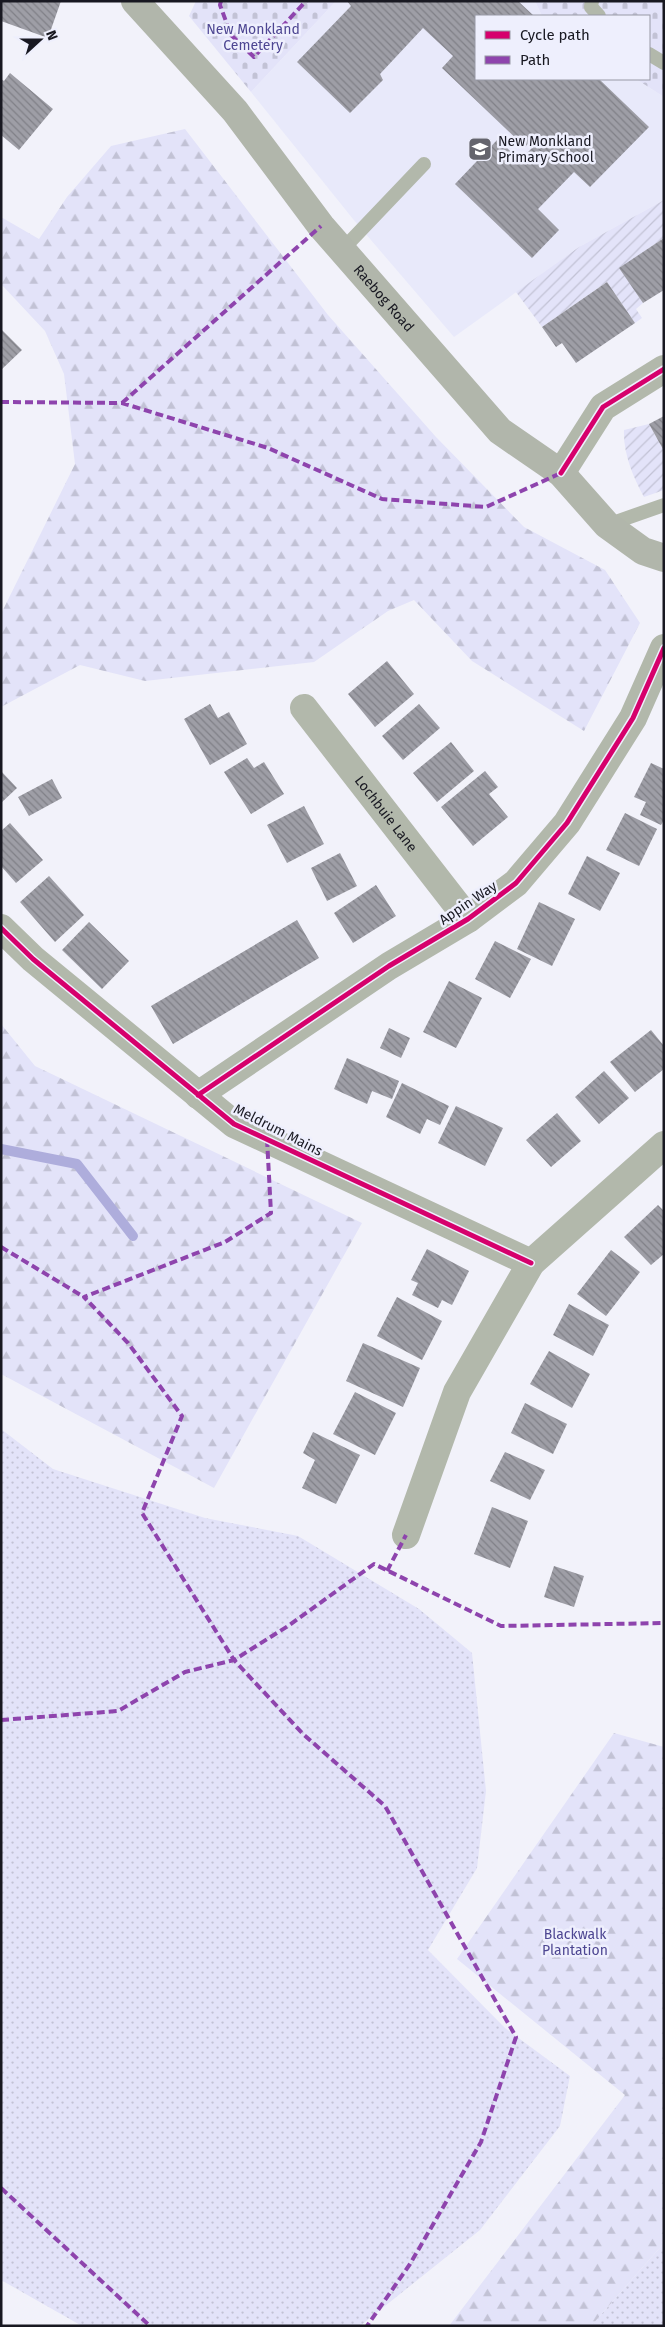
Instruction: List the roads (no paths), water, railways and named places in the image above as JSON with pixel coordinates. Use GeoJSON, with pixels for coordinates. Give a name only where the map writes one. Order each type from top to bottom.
{"type":"FeatureCollection","features":[{"type":"Feature","properties":{"kind":"main road","name":"Raebog Road"},"geometry":{"type":"LineString","coordinates":[[135,1],[235,111],[321,226],[343,248],[500,431],[561,473],[607,525],[643,551],[664,558]]}},
{"type":"Feature","properties":{"kind":"street"},"geometry":{"type":"LineString","coordinates":[[561,473],[604,407],[664,369]]}},
{"type":"Feature","properties":{"kind":"street","name":"Appin Way"},"geometry":{"type":"LineString","coordinates":[[198,1094],[389,966],[468,919],[516,883],[567,823],[633,718],[664,648]]}},
{"type":"Feature","properties":{"kind":"street","name":"Lochbuie Lane"},"geometry":{"type":"LineString","coordinates":[[304,708],[468,919]]}},
{"type":"Feature","properties":{"kind":"street","name":"Meldrum Mains"},"geometry":{"type":"LineString","coordinates":[[1,928],[33,959],[234,1124],[531,1263]]}},
{"type":"Feature","properties":{"kind":"street"},"geometry":{"type":"LineString","coordinates":[[406,1535],[457,1392],[531,1263],[664,1145]]}},
{"type":"Feature","properties":{"kind":"lane"},"geometry":{"type":"LineString","coordinates":[[592,1],[591,7],[598,15]]}},
{"type":"Feature","properties":{"kind":"lane"},"geometry":{"type":"LineString","coordinates":[[650,55],[664,63]]}},
{"type":"Feature","properties":{"kind":"lane"},"geometry":{"type":"LineString","coordinates":[[343,248],[424,164]]}},
{"type":"Feature","properties":{"kind":"lane"},"geometry":{"type":"LineString","coordinates":[[607,525],[664,505]]}},
{"type":"Feature","properties":{"kind":"waterway"},"geometry":{"type":"LineString","coordinates":[[1,1149],[77,1164],[133,1236]]}},
{"type":"Feature","properties":{"kind":"place","name":"New Monkland Primary School"},"geometry":{"type":"Point","coordinates":[480,149]}},
{"type":"Feature","properties":{"kind":"park label","name":"New Monkland Cemetery"},"geometry":{"type":"Point","coordinates":[253,38]}},
{"type":"Feature","properties":{"kind":"park label","name":"Blackwalk Plantation"},"geometry":{"type":"Point","coordinates":[575,1942]}}]}
